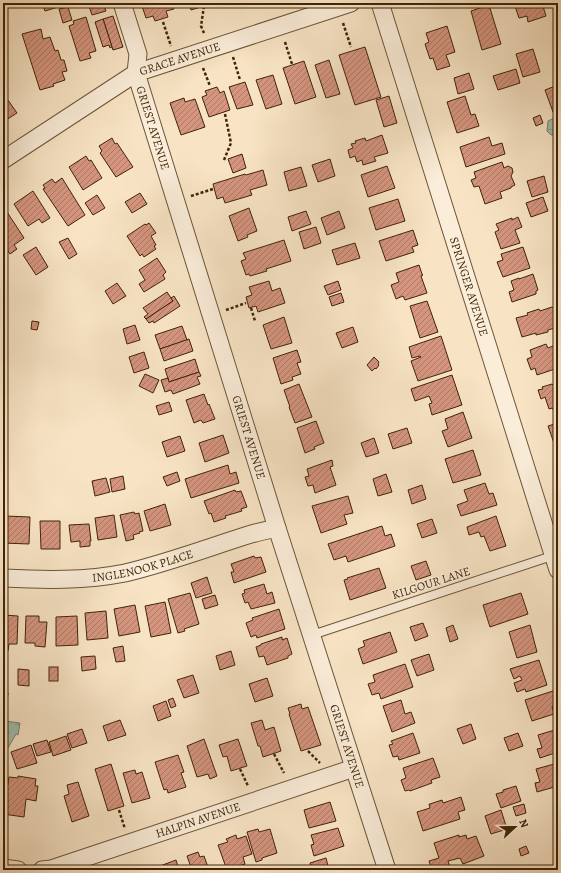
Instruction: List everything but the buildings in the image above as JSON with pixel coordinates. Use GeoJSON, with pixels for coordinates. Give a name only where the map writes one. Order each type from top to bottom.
{"type":"FeatureCollection","features":[{"type":"Feature","properties":{"kind":"street","name":"GRIEST AVENUE"},"geometry":{"type":"LineString","coordinates":[[122,3],[138,54],[136,73],[386,870]]}},
{"type":"Feature","properties":{"kind":"street","name":"GRACE AVENUE"},"geometry":{"type":"LineString","coordinates":[[3,160],[136,73],[351,3]]}},
{"type":"Feature","properties":{"kind":"street","name":"SPRINGER AVENUE"},"geometry":{"type":"LineString","coordinates":[[380,3],[557,560]]}},
{"type":"Feature","properties":{"kind":"street","name":"INGLENOOK PLACE"},"geometry":{"type":"LineString","coordinates":[[3,578],[53,580],[88,578],[124,573],[158,565],[249,535],[278,528]]}},
{"type":"Feature","properties":{"kind":"street","name":"HALPIN AVENUE"},"geometry":{"type":"LineString","coordinates":[[42,870],[51,869],[354,768]]}},
{"type":"Feature","properties":{"kind":"street"},"geometry":{"type":"LineString","coordinates":[[3,868],[18,870]]}},
{"type":"Feature","properties":{"kind":"lane","name":"KILGOUR LANE"},"geometry":{"type":"LineString","coordinates":[[312,635],[557,560]]}},
{"type":"Feature","properties":{"kind":"path"},"geometry":{"type":"LineString","coordinates":[[474,3],[476,8]]}},
{"type":"Feature","properties":{"kind":"path"},"geometry":{"type":"LineString","coordinates":[[204,6],[201,26],[204,33]]}},
{"type":"Feature","properties":{"kind":"path"},"geometry":{"type":"LineString","coordinates":[[163,22],[175,60]]}},
{"type":"Feature","properties":{"kind":"path"},"geometry":{"type":"LineString","coordinates":[[343,23],[351,47]]}},
{"type":"Feature","properties":{"kind":"path"},"geometry":{"type":"LineString","coordinates":[[285,42],[292,64]]}},
{"type":"Feature","properties":{"kind":"path"},"geometry":{"type":"LineString","coordinates":[[229,43],[240,80]]}},
{"type":"Feature","properties":{"kind":"path"},"geometry":{"type":"LineString","coordinates":[[203,68],[210,86]]}},
{"type":"Feature","properties":{"kind":"path"},"geometry":{"type":"LineString","coordinates":[[224,160],[230,143],[225,114]]}},
{"type":"Feature","properties":{"kind":"path"},"geometry":{"type":"LineString","coordinates":[[190,196],[213,189]]}},
{"type":"Feature","properties":{"kind":"path"},"geometry":{"type":"LineString","coordinates":[[226,310],[246,303]]}},
{"type":"Feature","properties":{"kind":"path"},"geometry":{"type":"LineString","coordinates":[[251,308],[255,321]]}},
{"type":"Feature","properties":{"kind":"path"},"geometry":{"type":"LineString","coordinates":[[308,751],[320,763]]}},
{"type":"Feature","properties":{"kind":"path"},"geometry":{"type":"LineString","coordinates":[[274,754],[284,773]]}},
{"type":"Feature","properties":{"kind":"path"},"geometry":{"type":"LineString","coordinates":[[240,769],[254,802]]}},
{"type":"Feature","properties":{"kind":"water"},"geometry":{"type":"Polygon","coordinates":[[[556,117],[558,118],[558,134],[551,135],[547,131],[548,121],[556,117]]]}},
{"type":"Feature","properties":{"kind":"water"},"geometry":{"type":"Polygon","coordinates":[[[5,721],[20,723],[18,735],[16,734],[8,748],[3,746],[3,725],[5,721]]]}}]}
